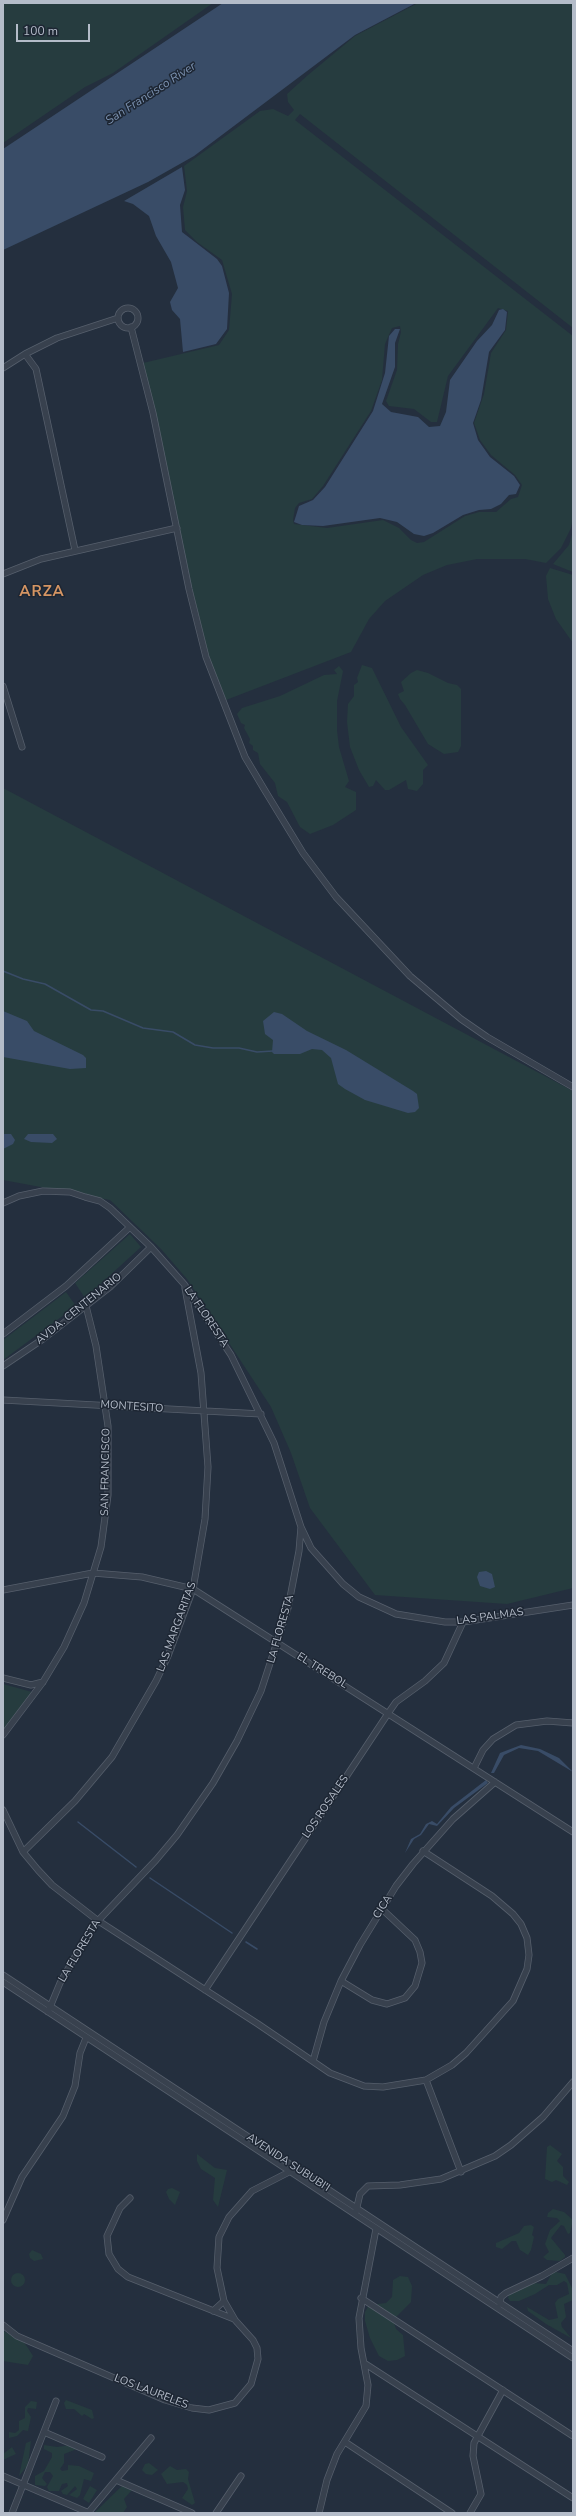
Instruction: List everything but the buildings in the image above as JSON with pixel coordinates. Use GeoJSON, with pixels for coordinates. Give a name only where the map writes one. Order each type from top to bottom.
{"type":"FeatureCollection","features":[{"type":"Feature","properties":{"kind":"street"},"geometry":{"type":"LineString","coordinates":[[3,368],[25,354],[77,330],[118,318],[122,309],[128,307],[134,309],[138,314],[138,321],[132,327]]}},
{"type":"Feature","properties":{"kind":"street"},"geometry":{"type":"LineString","coordinates":[[118,318],[122,326],[132,327]]}},
{"type":"Feature","properties":{"kind":"street"},"geometry":{"type":"LineString","coordinates":[[132,327],[177,528],[189,589],[206,657],[245,757],[303,853],[336,897],[361,926],[436,999],[487,1037],[573,1087]]}},
{"type":"Feature","properties":{"kind":"street"},"geometry":{"type":"LineString","coordinates":[[25,354],[36,369],[75,550]]}},
{"type":"Feature","properties":{"kind":"street"},"geometry":{"type":"LineString","coordinates":[[3,574],[41,559],[75,550],[177,528]]}},
{"type":"Feature","properties":{"kind":"street"},"geometry":{"type":"LineString","coordinates":[[3,686],[22,747]]}},
{"type":"Feature","properties":{"kind":"street","name":"LA FLORESTA"},"geometry":{"type":"LineString","coordinates":[[3,1203],[38,1192],[70,1192],[100,1201],[151,1247],[184,1284],[231,1356],[274,1443],[301,1527],[299,1551],[288,1608],[278,1642],[252,1711],[213,1783],[156,1860],[97,1920],[60,1983],[49,2010]]}},
{"type":"Feature","properties":{"kind":"street"},"geometry":{"type":"LineString","coordinates":[[3,1334],[66,1286],[130,1227]]}},
{"type":"Feature","properties":{"kind":"street","name":"AVDA. CENTENARIO"},"geometry":{"type":"LineString","coordinates":[[3,1366],[110,1287],[151,1247]]}},
{"type":"Feature","properties":{"kind":"street","name":"LAS MARGARITAS"},"geometry":{"type":"LineString","coordinates":[[23,1852],[75,1801],[112,1757],[138,1715],[159,1675],[193,1589],[203,1534],[207,1492],[206,1412],[201,1372],[184,1284]]}},
{"type":"Feature","properties":{"kind":"street","name":"SAN FRANCISCO"},"geometry":{"type":"LineString","coordinates":[[3,1735],[43,1682],[74,1626],[101,1547],[108,1495],[108,1433],[96,1346],[86,1306]]}},
{"type":"Feature","properties":{"kind":"street","name":"MONTESITO"},"geometry":{"type":"LineString","coordinates":[[3,1400],[261,1414]]}},
{"type":"Feature","properties":{"kind":"street","name":"LAS PALMAS"},"geometry":{"type":"LineString","coordinates":[[301,1527],[311,1548],[343,1584],[359,1597],[396,1614],[445,1622],[463,1622],[573,1605]]}},
{"type":"Feature","properties":{"kind":"street"},"geometry":{"type":"LineString","coordinates":[[299,1551],[302,1548],[311,1548]]}},
{"type":"Feature","properties":{"kind":"street","name":"EL TREBOL"},"geometry":{"type":"LineString","coordinates":[[3,1590],[93,1573],[142,1577],[193,1589],[388,1712],[573,1832]]}},
{"type":"Feature","properties":{"kind":"street"},"geometry":{"type":"LineString","coordinates":[[445,1622],[451,1626],[456,1634]]}},
{"type":"Feature","properties":{"kind":"street","name":"LOS ROSALES"},"geometry":{"type":"LineString","coordinates":[[205,1990],[388,1712],[396,1702],[425,1681],[444,1663],[456,1634],[463,1622]]}},
{"type":"Feature","properties":{"kind":"street"},"geometry":{"type":"LineString","coordinates":[[3,1678],[30,1685],[43,1682]]}},
{"type":"Feature","properties":{"kind":"street"},"geometry":{"type":"LineString","coordinates":[[474,1768],[483,1750],[493,1740],[516,1725],[547,1721],[573,1723]]}},
{"type":"Feature","properties":{"kind":"street","name":"CICA"},"geometry":{"type":"LineString","coordinates":[[313,2061],[324,2022],[341,1982],[382,1909],[423,1851],[453,1819],[495,1782]]}},
{"type":"Feature","properties":{"kind":"street"},"geometry":{"type":"LineString","coordinates":[[3,1810],[23,1852],[52,1885],[97,1920],[330,2073],[364,2086],[389,2086],[426,2080],[466,2053],[513,2001],[522,1984],[527,1969],[529,1955],[527,1938],[521,1924],[503,1904],[423,1851]]}},
{"type":"Feature","properties":{"kind":"street"},"geometry":{"type":"LineString","coordinates":[[341,1982],[372,2000],[386,2004],[405,1998],[415,1986],[422,1963],[420,1952],[415,1940],[382,1909]]}},
{"type":"Feature","properties":{"kind":"street","name":"AVENIDA SUBUBI'I"},"geometry":{"type":"LineString","coordinates":[[3,1975],[86,2038],[292,2170]]}},
{"type":"Feature","properties":{"kind":"street","name":"AVENIDA SUBUBI'I"},"geometry":{"type":"LineString","coordinates":[[3,1982],[49,2010],[356,2212],[500,2302],[573,2351]]}},
{"type":"Feature","properties":{"kind":"street"},"geometry":{"type":"LineString","coordinates":[[3,2220],[22,2177],[63,2116],[75,2086],[80,2053],[86,2038]]}},
{"type":"Feature","properties":{"kind":"street"},"geometry":{"type":"LineString","coordinates":[[426,2080],[461,2172]]}},
{"type":"Feature","properties":{"kind":"street"},"geometry":{"type":"LineString","coordinates":[[356,2212],[360,2194],[368,2186],[421,2183],[441,2179],[461,2172],[511,2145],[547,2113],[573,2082]]}},
{"type":"Feature","properties":{"kind":"street","name":"LOS LAURELES"},"geometry":{"type":"LineString","coordinates":[[3,2325],[18,2336],[164,2400],[192,2408],[209,2410],[235,2403],[251,2384],[257,2368],[257,2348],[235,2320],[224,2301],[219,2285],[216,2257],[223,2228],[235,2208],[252,2191],[292,2170]]}},
{"type":"Feature","properties":{"kind":"street"},"geometry":{"type":"LineString","coordinates":[[130,2198],[120,2208],[107,2236],[108,2249],[114,2264],[128,2276],[235,2320]]}},
{"type":"Feature","properties":{"kind":"street","name":"AVENIDA SUBUBI'I"},"geometry":{"type":"LineString","coordinates":[[356,2212],[376,2229],[573,2358]]}},
{"type":"Feature","properties":{"kind":"street"},"geometry":{"type":"LineString","coordinates":[[319,2513],[327,2480],[345,2442],[366,2406],[368,2385],[359,2332],[361,2298],[376,2229]]}},
{"type":"Feature","properties":{"kind":"street"},"geometry":{"type":"LineString","coordinates":[[499,2310],[501,2297],[506,2293],[542,2276],[573,2258]]}},
{"type":"Feature","properties":{"kind":"street"},"geometry":{"type":"LineString","coordinates":[[361,2298],[573,2436]]}},
{"type":"Feature","properties":{"kind":"street"},"geometry":{"type":"LineString","coordinates":[[212,2311],[224,2301]]}},
{"type":"Feature","properties":{"kind":"street"},"geometry":{"type":"LineString","coordinates":[[364,2364],[573,2498]]}},
{"type":"Feature","properties":{"kind":"street"},"geometry":{"type":"LineString","coordinates":[[470,2513],[481,2494],[473,2456],[476,2436],[503,2390]]}},
{"type":"Feature","properties":{"kind":"street"},"geometry":{"type":"LineString","coordinates":[[12,2513],[56,2401]]}},
{"type":"Feature","properties":{"kind":"street"},"geometry":{"type":"LineString","coordinates":[[44,2432],[102,2457]]}},
{"type":"Feature","properties":{"kind":"street"},"geometry":{"type":"LineString","coordinates":[[3,2476],[88,2513],[151,2438]]}},
{"type":"Feature","properties":{"kind":"street"},"geometry":{"type":"LineString","coordinates":[[345,2442],[452,2513]]}},
{"type":"Feature","properties":{"kind":"street"},"geometry":{"type":"LineString","coordinates":[[216,2513],[241,2476]]}},
{"type":"Feature","properties":{"kind":"street"},"geometry":{"type":"LineString","coordinates":[[116,2480],[192,2513]]}},
{"type":"Feature","properties":{"kind":"green space"},"geometry":{"type":"Polygon","coordinates":[[[3,3],[213,3],[113,73],[85,87],[3,143],[3,3]]]}},
{"type":"Feature","properties":{"kind":"green space"},"geometry":{"type":"Polygon","coordinates":[[[418,3],[573,3],[573,328],[300,114],[295,120],[573,336],[573,517],[571,528],[561,548],[546,563],[525,559],[477,559],[447,565],[423,575],[385,601],[369,619],[351,652],[226,700],[209,658],[193,593],[143,363],[219,345],[229,330],[232,294],[222,260],[197,242],[185,230],[183,207],[187,191],[184,166],[260,111],[273,109],[288,116],[294,110],[288,102],[287,94],[355,36],[418,3]],[[498,308],[448,376],[437,422],[431,422],[414,409],[389,406],[386,401],[397,370],[398,344],[401,332],[400,326],[392,328],[385,344],[382,380],[371,411],[323,486],[312,499],[299,503],[295,508],[293,520],[294,524],[327,528],[383,520],[399,528],[411,540],[417,543],[424,542],[465,516],[479,512],[496,512],[511,499],[518,497],[522,485],[515,475],[491,455],[480,440],[474,423],[484,394],[491,353],[506,330],[508,311],[498,308]]]}},
{"type":"Feature","properties":{"kind":"green space"},"geometry":{"type":"Polygon","coordinates":[[[573,531],[573,572],[553,564],[569,545],[573,531]]]}},
{"type":"Feature","properties":{"kind":"green space"},"geometry":{"type":"Polygon","coordinates":[[[550,568],[573,575],[573,643],[556,619],[548,599],[546,576],[550,568]]]}},
{"type":"Feature","properties":{"kind":"green space"},"geometry":{"type":"Polygon","coordinates":[[[362,665],[372,668],[401,727],[428,765],[423,770],[423,784],[417,791],[408,789],[406,780],[389,790],[385,790],[376,780],[373,786],[369,787],[359,770],[350,747],[347,722],[348,704],[354,696],[354,685],[358,682],[357,678],[362,665]]]}},
{"type":"Feature","properties":{"kind":"green space"},"geometry":{"type":"Polygon","coordinates":[[[339,666],[343,671],[337,701],[337,730],[339,747],[349,781],[345,787],[356,792],[356,810],[333,825],[310,834],[300,827],[287,802],[278,796],[275,783],[260,764],[258,753],[253,750],[253,746],[249,743],[250,739],[244,728],[245,725],[241,723],[237,714],[242,708],[280,696],[324,675],[337,674],[334,670],[339,666]]]}},
{"type":"Feature","properties":{"kind":"green space"},"geometry":{"type":"Polygon","coordinates":[[[417,670],[428,673],[448,683],[457,685],[461,689],[461,746],[458,752],[444,754],[428,744],[400,699],[398,694],[404,691],[401,682],[417,670]]]}},
{"type":"Feature","properties":{"kind":"green space"},"geometry":{"type":"Polygon","coordinates":[[[3,788],[573,1091],[573,1588],[507,1604],[375,1595],[310,1508],[291,1453],[271,1407],[187,1279],[161,1249],[110,1200],[3,1180],[3,788]]]}},
{"type":"Feature","properties":{"kind":"green space"},"geometry":{"type":"Polygon","coordinates":[[[130,1234],[141,1247],[85,1298],[75,1283],[130,1234]]]}},
{"type":"Feature","properties":{"kind":"green space"},"geometry":{"type":"Polygon","coordinates":[[[66,1292],[76,1306],[3,1360],[3,1340],[66,1292]]]}},
{"type":"Feature","properties":{"kind":"green space"},"geometry":{"type":"Polygon","coordinates":[[[3,1684],[32,1692],[3,1731],[3,1684]]]}},
{"type":"Feature","properties":{"kind":"green space"},"geometry":{"type":"Polygon","coordinates":[[[550,2145],[562,2154],[557,2161],[563,2167],[563,2176],[569,2182],[567,2185],[556,2180],[552,2182],[545,2179],[547,2147],[550,2145]]]}},
{"type":"Feature","properties":{"kind":"green space"},"geometry":{"type":"Polygon","coordinates":[[[197,2154],[215,2168],[227,2170],[218,2207],[213,2200],[215,2178],[201,2169],[197,2161],[197,2154]]]}},
{"type":"Feature","properties":{"kind":"green space"},"geometry":{"type":"Polygon","coordinates":[[[172,2188],[180,2192],[175,2205],[169,2199],[166,2192],[168,2189],[172,2188]]]}},
{"type":"Feature","properties":{"kind":"green space"},"geometry":{"type":"Polygon","coordinates":[[[553,2209],[564,2212],[573,2220],[570,2233],[568,2234],[564,2226],[561,2225],[551,2238],[565,2255],[565,2257],[560,2261],[547,2260],[543,2257],[549,2252],[545,2244],[550,2230],[560,2221],[557,2218],[547,2217],[548,2213],[553,2209]]]}},
{"type":"Feature","properties":{"kind":"green space"},"geometry":{"type":"Polygon","coordinates":[[[531,2225],[534,2227],[532,2235],[534,2237],[531,2250],[528,2255],[520,2250],[516,2241],[512,2241],[502,2249],[496,2247],[496,2243],[519,2233],[524,2226],[531,2225]]]}},
{"type":"Feature","properties":{"kind":"green space"},"geometry":{"type":"Polygon","coordinates":[[[32,2250],[41,2254],[43,2259],[34,2261],[30,2258],[29,2254],[32,2250]]]}},
{"type":"Feature","properties":{"kind":"green space"},"geometry":{"type":"Polygon","coordinates":[[[556,2272],[565,2274],[573,2290],[573,2300],[564,2304],[566,2317],[561,2323],[562,2327],[571,2338],[546,2324],[528,2311],[527,2307],[549,2320],[558,2318],[555,2303],[558,2299],[569,2294],[567,2283],[564,2281],[557,2285],[549,2285],[535,2294],[519,2301],[510,2301],[508,2298],[509,2294],[533,2283],[546,2284],[552,2273],[556,2272]]]}},
{"type":"Feature","properties":{"kind":"green space"},"geometry":{"type":"Polygon","coordinates":[[[15,2273],[21,2273],[25,2277],[25,2283],[21,2287],[15,2287],[11,2283],[11,2277],[15,2273]]]}},
{"type":"Feature","properties":{"kind":"green space"},"geometry":{"type":"Polygon","coordinates":[[[400,2276],[408,2277],[412,2286],[411,2302],[393,2320],[396,2329],[403,2335],[405,2356],[397,2360],[388,2361],[379,2356],[370,2338],[365,2321],[365,2312],[369,2305],[386,2303],[392,2297],[393,2280],[400,2276]]]}},
{"type":"Feature","properties":{"kind":"green space"},"geometry":{"type":"Polygon","coordinates":[[[3,2331],[23,2341],[33,2356],[28,2365],[3,2361],[3,2331]]]}},
{"type":"Feature","properties":{"kind":"green space"},"geometry":{"type":"Polygon","coordinates":[[[66,2400],[92,2410],[94,2418],[92,2419],[84,2414],[82,2416],[74,2409],[66,2409],[64,2403],[66,2400]]]}},
{"type":"Feature","properties":{"kind":"green space"},"geometry":{"type":"Polygon","coordinates":[[[31,2401],[37,2402],[36,2409],[28,2408],[27,2411],[31,2417],[28,2431],[23,2430],[17,2436],[9,2438],[9,2432],[15,2433],[19,2430],[19,2421],[25,2418],[25,2407],[31,2401]]]}},
{"type":"Feature","properties":{"kind":"green space"},"geometry":{"type":"Polygon","coordinates":[[[31,2441],[28,2465],[19,2476],[26,2443],[31,2441]]]}},
{"type":"Feature","properties":{"kind":"green space"},"geometry":{"type":"Polygon","coordinates":[[[44,2445],[57,2447],[72,2445],[77,2449],[64,2454],[64,2463],[60,2469],[62,2471],[68,2470],[68,2465],[79,2466],[94,2473],[91,2481],[84,2479],[80,2495],[77,2498],[69,2495],[77,2489],[75,2486],[67,2495],[63,2494],[61,2491],[68,2486],[67,2483],[62,2484],[59,2491],[49,2491],[47,2487],[53,2476],[50,2472],[45,2472],[42,2478],[47,2484],[45,2486],[35,2485],[35,2476],[44,2471],[52,2457],[52,2453],[44,2449],[44,2445]]]}},
{"type":"Feature","properties":{"kind":"green space"},"geometry":{"type":"Polygon","coordinates":[[[12,2447],[16,2454],[3,2460],[3,2454],[12,2447]]]}},
{"type":"Feature","properties":{"kind":"green space"},"geometry":{"type":"Polygon","coordinates":[[[149,2463],[158,2470],[152,2475],[146,2474],[142,2470],[145,2464],[149,2463]]]}},
{"type":"Feature","properties":{"kind":"green space"},"geometry":{"type":"Polygon","coordinates":[[[170,2466],[177,2470],[186,2469],[189,2472],[188,2479],[195,2503],[192,2505],[182,2498],[188,2489],[187,2485],[183,2482],[167,2484],[161,2474],[170,2466]]]}},
{"type":"Feature","properties":{"kind":"green space"},"geometry":{"type":"Polygon","coordinates":[[[124,2484],[132,2490],[124,2499],[127,2507],[123,2513],[94,2513],[124,2484]]]}},
{"type":"Feature","properties":{"kind":"green space"},"geometry":{"type":"Polygon","coordinates":[[[90,2486],[97,2490],[89,2503],[83,2499],[90,2486]]]}},
{"type":"Feature","properties":{"kind":"water","name":"San Francisco River"},"geometry":{"type":"Polygon","coordinates":[[[223,3],[416,3],[355,35],[194,156],[148,182],[3,250],[3,149],[223,3]]]}},
{"type":"Feature","properties":{"kind":"water"},"geometry":{"type":"Polygon","coordinates":[[[182,167],[185,190],[180,205],[182,232],[217,259],[222,266],[229,293],[227,329],[216,344],[183,352],[180,319],[172,310],[170,302],[178,288],[171,262],[156,236],[149,216],[133,204],[124,201],[182,167]]]}},
{"type":"Feature","properties":{"kind":"water"},"geometry":{"type":"Polygon","coordinates":[[[503,309],[507,312],[505,330],[489,352],[481,400],[473,423],[478,440],[490,457],[514,476],[520,485],[516,494],[509,495],[501,504],[491,509],[479,510],[463,515],[433,533],[424,536],[414,534],[397,522],[380,518],[323,526],[302,525],[294,522],[299,506],[313,500],[325,487],[373,411],[385,373],[389,336],[395,329],[400,329],[395,343],[395,367],[382,404],[391,412],[418,417],[429,427],[440,426],[446,412],[450,380],[477,341],[492,325],[499,310],[503,309]]]}},
{"type":"Feature","properties":{"kind":"water"},"geometry":{"type":"Polygon","coordinates":[[[3,1011],[27,1021],[34,1031],[83,1055],[86,1058],[86,1068],[70,1069],[3,1057],[3,1011]]]}},
{"type":"Feature","properties":{"kind":"water"},"geometry":{"type":"Polygon","coordinates":[[[274,1012],[282,1014],[307,1031],[346,1050],[413,1091],[417,1094],[419,1108],[415,1112],[408,1113],[365,1100],[345,1089],[338,1084],[331,1058],[322,1050],[312,1049],[300,1054],[274,1054],[272,1052],[273,1040],[265,1034],[263,1021],[274,1012]]]}},
{"type":"Feature","properties":{"kind":"water"},"geometry":{"type":"Polygon","coordinates":[[[3,1134],[11,1134],[15,1140],[13,1144],[3,1149],[3,1134]]]}},
{"type":"Feature","properties":{"kind":"water"},"geometry":{"type":"Polygon","coordinates":[[[28,1134],[53,1134],[57,1139],[52,1143],[31,1142],[24,1139],[28,1134]]]}},
{"type":"Feature","properties":{"kind":"water"},"geometry":{"type":"Polygon","coordinates":[[[486,1571],[492,1574],[495,1587],[490,1589],[480,1586],[477,1577],[479,1572],[486,1571]]]}},
{"type":"Feature","properties":{"kind":"water"},"geometry":{"type":"Polygon","coordinates":[[[521,1745],[540,1749],[559,1758],[573,1772],[538,1751],[519,1748],[504,1755],[494,1773],[491,1773],[500,1753],[521,1745]]]}},
{"type":"Feature","properties":{"kind":"water"},"geometry":{"type":"Polygon","coordinates":[[[486,1780],[488,1783],[454,1808],[437,1826],[429,1824],[421,1835],[414,1839],[405,1853],[411,1839],[420,1834],[426,1824],[432,1821],[437,1824],[451,1807],[486,1780]]]}},
{"type":"Feature","properties":{"kind":"waterway"},"geometry":{"type":"LineString","coordinates":[[3,971],[23,979],[45,984],[91,1010],[103,1011],[143,1028],[173,1032],[195,1045],[213,1048],[239,1048],[257,1052],[273,1051]]}},
{"type":"Feature","properties":{"kind":"waterway"},"geometry":{"type":"LineString","coordinates":[[78,1822],[136,1867]]}},
{"type":"Feature","properties":{"kind":"waterway"},"geometry":{"type":"LineString","coordinates":[[150,1878],[232,1933]]}},
{"type":"Feature","properties":{"kind":"waterway"},"geometry":{"type":"LineString","coordinates":[[246,1942],[257,1949]]}},
{"type":"Feature","properties":{"kind":"district","name":"ARZA"},"geometry":{"type":"Point","coordinates":[42,592]}}]}
